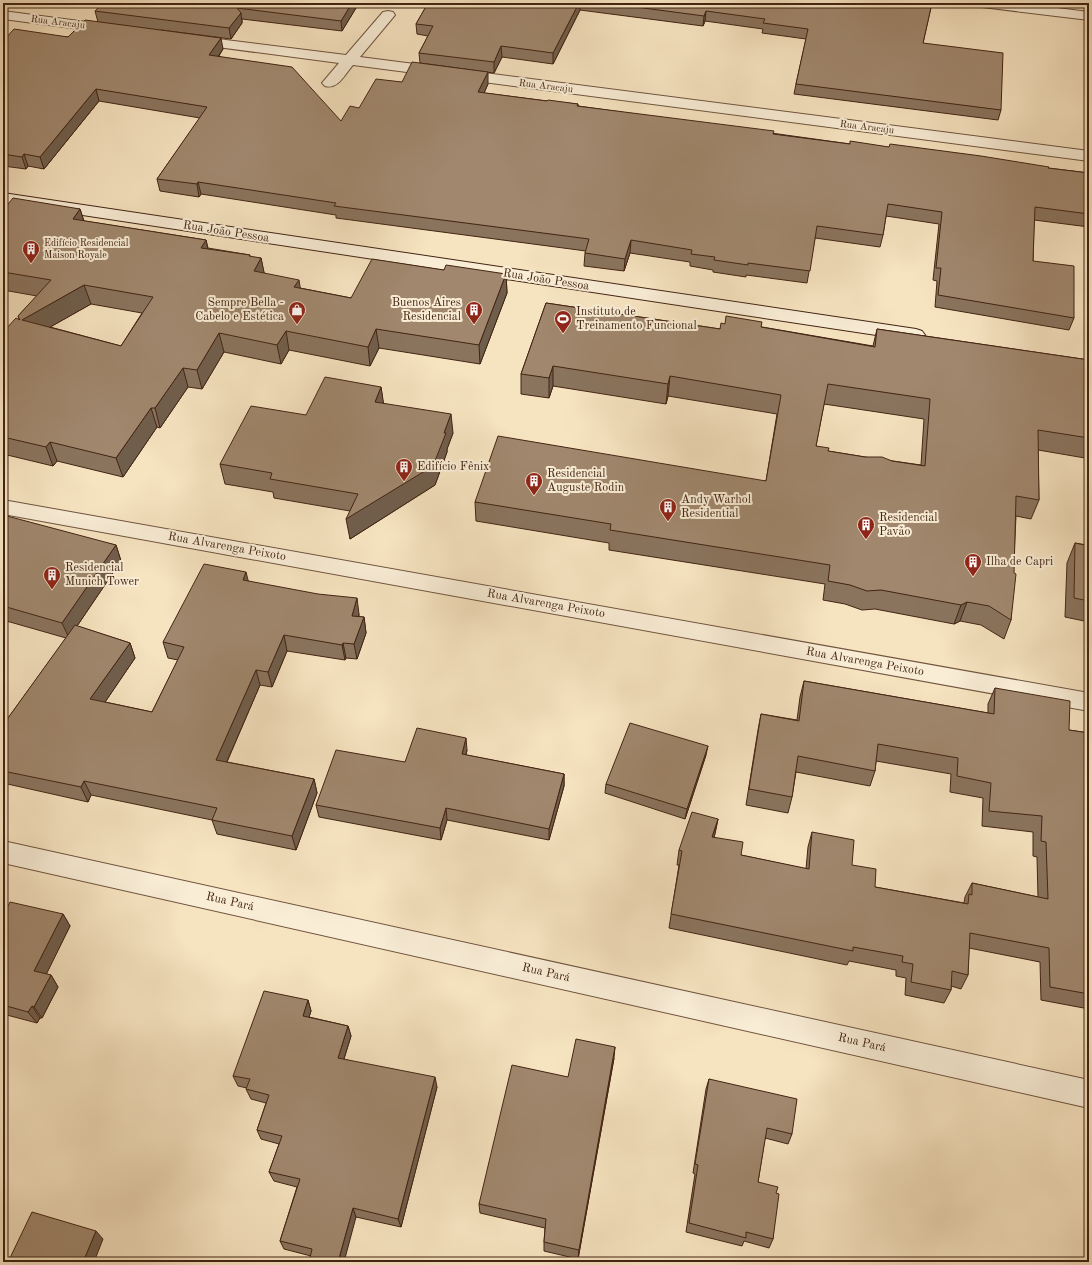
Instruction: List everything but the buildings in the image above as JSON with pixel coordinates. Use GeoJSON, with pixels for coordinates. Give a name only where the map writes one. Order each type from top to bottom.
{"type":"FeatureCollection","features":[{"type":"Feature","properties":{"kind":"street"},"geometry":{"type":"LineString","coordinates":[[3,15],[17,3]]}},
{"type":"Feature","properties":{"kind":"street"},"geometry":{"type":"LineString","coordinates":[[982,3],[1089,16]]}},
{"type":"Feature","properties":{"kind":"street","name":"Rua Aracaju"},"geometry":{"type":"LineString","coordinates":[[3,15],[121,31]]}},
{"type":"Feature","properties":{"kind":"street"},"geometry":{"type":"LineString","coordinates":[[330,83],[388,15]]}},
{"type":"Feature","properties":{"kind":"street","name":"Rua Aracaju"},"geometry":{"type":"LineString","coordinates":[[176,38],[1089,156]]}},
{"type":"Feature","properties":{"kind":"street","name":"Rua João Pessoa"},"geometry":{"type":"LineString","coordinates":[[3,198],[932,338]]}},
{"type":"Feature","properties":{"kind":"street","name":"Rua Alvarenga Peixoto"},"geometry":{"type":"LineString","coordinates":[[3,507],[1089,702]]}},
{"type":"Feature","properties":{"kind":"street","name":"Rua Pará"},"geometry":{"type":"LineString","coordinates":[[3,852],[1089,1094]]}},
{"type":"Feature","properties":{"kind":"place","name":"Edifício Residencial Maison Royale"},"geometry":{"type":"Point","coordinates":[31,264]}},
{"type":"Feature","properties":{"kind":"place","name":"Sempre Bella - Cabelo e Estética"},"geometry":{"type":"Point","coordinates":[297,325]}},
{"type":"Feature","properties":{"kind":"place","name":"Buenos Aires Residencial"},"geometry":{"type":"Point","coordinates":[474,325]}},
{"type":"Feature","properties":{"kind":"place","name":"Instituto de Treinamento Funcional"},"geometry":{"type":"Point","coordinates":[563,334]}},
{"type":"Feature","properties":{"kind":"place","name":"Edifício Fênix"},"geometry":{"type":"Point","coordinates":[404,482]}},
{"type":"Feature","properties":{"kind":"place","name":"Residencial Auguste Rodin"},"geometry":{"type":"Point","coordinates":[534,496]}},
{"type":"Feature","properties":{"kind":"place","name":"Andy Warhol Residential"},"geometry":{"type":"Point","coordinates":[668,522]}},
{"type":"Feature","properties":{"kind":"place","name":"Residencial Pavão"},"geometry":{"type":"Point","coordinates":[866,540]}},
{"type":"Feature","properties":{"kind":"place","name":"Ilha de Capri"},"geometry":{"type":"Point","coordinates":[973,577]}},
{"type":"Feature","properties":{"kind":"place","name":"Residencial Munich Tower"},"geometry":{"type":"Point","coordinates":[52,590]}}]}
